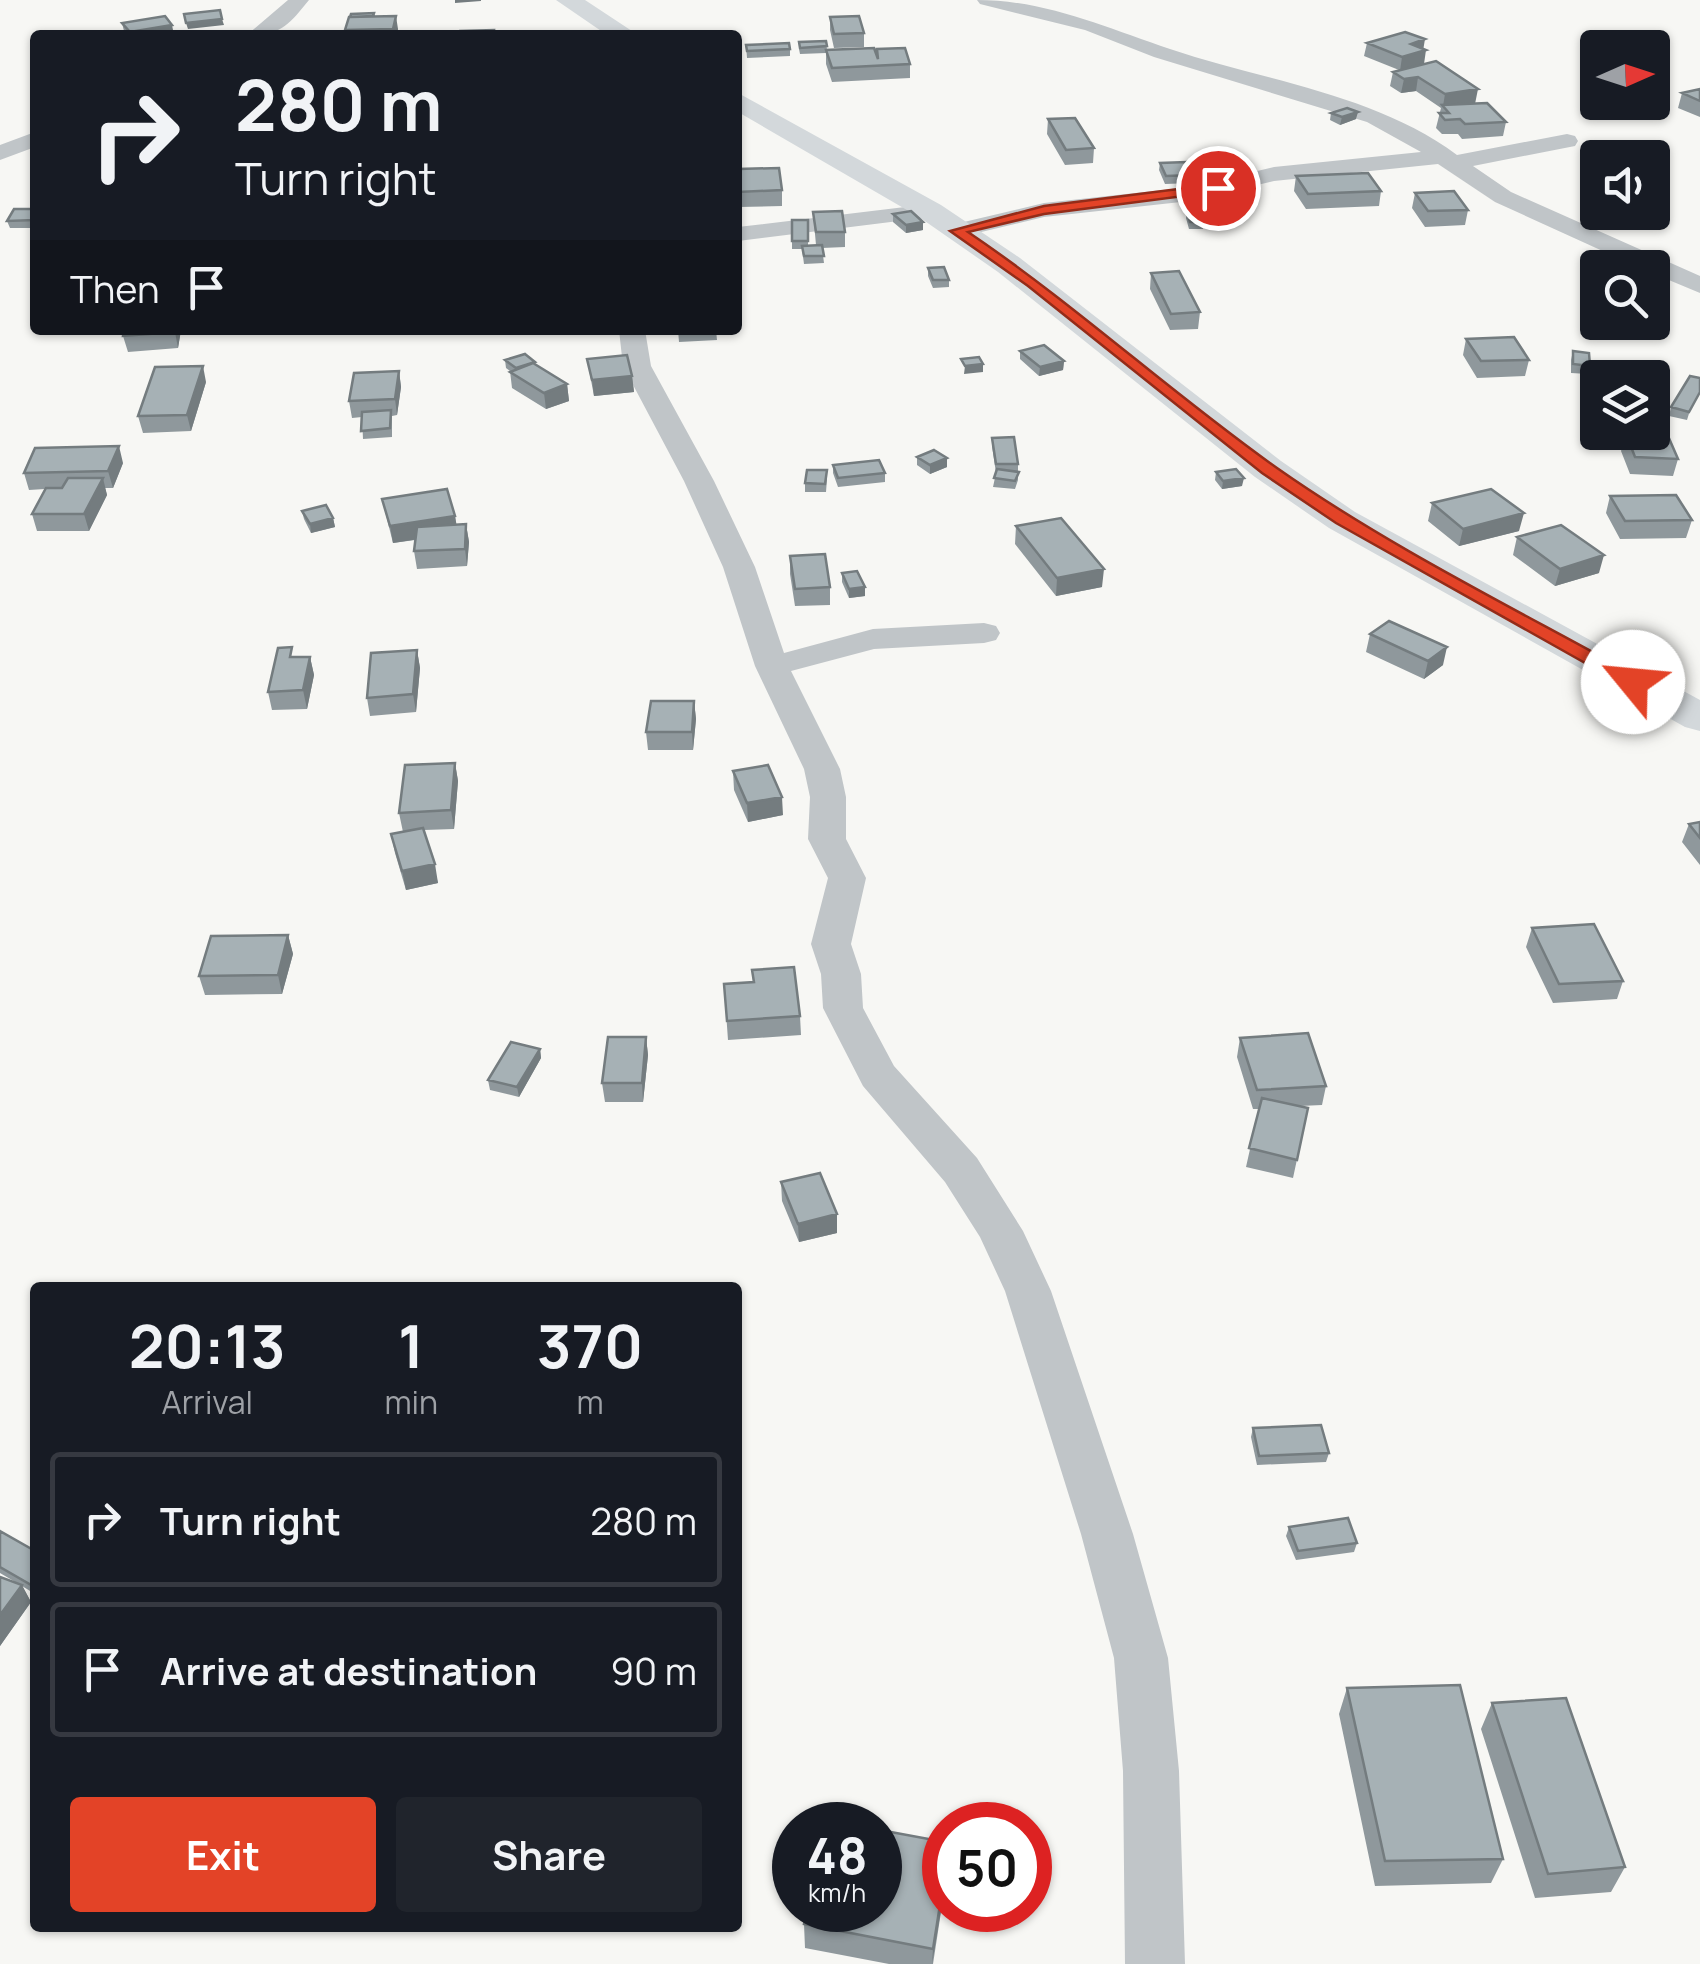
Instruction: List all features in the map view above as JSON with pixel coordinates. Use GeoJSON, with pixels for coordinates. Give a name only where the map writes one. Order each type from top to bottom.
{"type":"FeatureCollection","features":[{"type":"Feature","properties":{"kind":"main road"},"geometry":{"type":"LineString","coordinates":[[568,0],[617,30]]}},
{"type":"Feature","properties":{"kind":"main road"},"geometry":{"type":"LineString","coordinates":[[742,103],[943,221],[1038,286],[1268,470],[1342,520],[1700,718]]}},
{"type":"Feature","properties":{"kind":"street"},"geometry":{"type":"LineString","coordinates":[[266,30],[299,0]]}},
{"type":"Feature","properties":{"kind":"street"},"geometry":{"type":"LineString","coordinates":[[987,0],[1092,26],[1196,64],[1346,106],[1395,126],[1503,197],[1700,285]]}},
{"type":"Feature","properties":{"kind":"street"},"geometry":{"type":"LineString","coordinates":[[0,153],[30,141]]}},
{"type":"Feature","properties":{"kind":"street"},"geometry":{"type":"LineString","coordinates":[[742,234],[943,221],[1190,194],[1274,174],[1462,161],[1567,141]]}},
{"type":"Feature","properties":{"kind":"street"},"geometry":{"type":"LineString","coordinates":[[633,335],[637,366],[740,567],[772,666],[822,769],[828,797],[827,839],[847,878],[831,944],[841,974],[843,1008],[878,1075],[961,1170],[1000,1231],[1028,1292],[1107,1534],[1142,1658],[1152,1771],[1154,1964]]}},
{"type":"Feature","properties":{"kind":"street"},"geometry":{"type":"LineString","coordinates":[[772,666],[872,639],[984,633]]}},
{"type":"Feature","properties":{"kind":"building"},"geometry":{"type":"Polygon","coordinates":[[[220,10],[222,19],[186,23],[184,14],[220,10]]]}},
{"type":"Feature","properties":{"kind":"building"},"geometry":{"type":"Polygon","coordinates":[[[374,13],[373,16],[350,17],[351,14],[374,13]]]}},
{"type":"Feature","properties":{"kind":"building"},"geometry":{"type":"Polygon","coordinates":[[[165,16],[172,25],[128,30],[122,23],[165,16]]]}},
{"type":"Feature","properties":{"kind":"building"},"geometry":{"type":"Polygon","coordinates":[[[396,16],[393,29],[345,30],[349,17],[396,16]]]}},
{"type":"Feature","properties":{"kind":"building"},"geometry":{"type":"Polygon","coordinates":[[[859,16],[864,33],[834,34],[830,17],[859,16]]]}},
{"type":"Feature","properties":{"kind":"building"},"geometry":{"type":"Polygon","coordinates":[[[1405,32],[1425,39],[1411,44],[1426,50],[1402,57],[1367,43],[1405,32]]]}},
{"type":"Feature","properties":{"kind":"building"},"geometry":{"type":"Polygon","coordinates":[[[826,41],[827,46],[800,48],[799,42],[826,41]]]}},
{"type":"Feature","properties":{"kind":"building"},"geometry":{"type":"Polygon","coordinates":[[[789,43],[790,49],[747,51],[746,45],[789,43]]]}},
{"type":"Feature","properties":{"kind":"building"},"geometry":{"type":"Polygon","coordinates":[[[874,48],[878,59],[877,49],[905,48],[910,64],[832,68],[826,50],[874,48]]]}},
{"type":"Feature","properties":{"kind":"building"},"geometry":{"type":"Polygon","coordinates":[[[1436,61],[1478,89],[1445,94],[1418,77],[1404,79],[1393,72],[1436,61]]]}},
{"type":"Feature","properties":{"kind":"building"},"geometry":{"type":"Polygon","coordinates":[[[1700,89],[1700,101],[1682,93],[1700,89]]]}},
{"type":"Feature","properties":{"kind":"building"},"geometry":{"type":"Polygon","coordinates":[[[1487,103],[1506,122],[1465,124],[1460,119],[1445,120],[1439,113],[1449,113],[1442,105],[1487,103]]]}},
{"type":"Feature","properties":{"kind":"building"},"geometry":{"type":"Polygon","coordinates":[[[1347,108],[1358,112],[1342,117],[1331,113],[1347,108]]]}},
{"type":"Feature","properties":{"kind":"building"},"geometry":{"type":"Polygon","coordinates":[[[1075,118],[1094,148],[1066,150],[1048,119],[1075,118]]]}},
{"type":"Feature","properties":{"kind":"building"},"geometry":{"type":"Polygon","coordinates":[[[1187,162],[1194,175],[1166,176],[1160,163],[1187,162]]]}},
{"type":"Feature","properties":{"kind":"building"},"geometry":{"type":"Polygon","coordinates":[[[779,168],[782,190],[742,192],[742,169],[779,168]]]}},
{"type":"Feature","properties":{"kind":"building"},"geometry":{"type":"Polygon","coordinates":[[[1368,173],[1381,191],[1308,194],[1296,176],[1368,173]]]}},
{"type":"Feature","properties":{"kind":"building"},"geometry":{"type":"Polygon","coordinates":[[[1454,191],[1468,210],[1428,211],[1415,193],[1454,191]]]}},
{"type":"Feature","properties":{"kind":"building"},"geometry":{"type":"Polygon","coordinates":[[[14,209],[30,209],[30,220],[7,221],[14,209]]]}},
{"type":"Feature","properties":{"kind":"building"},"geometry":{"type":"Polygon","coordinates":[[[1187,210],[1202,210],[1204,222],[1190,222],[1187,210]]]}},
{"type":"Feature","properties":{"kind":"building"},"geometry":{"type":"Polygon","coordinates":[[[842,211],[845,232],[816,232],[813,212],[842,211]]]}},
{"type":"Feature","properties":{"kind":"building"},"geometry":{"type":"Polygon","coordinates":[[[911,211],[923,222],[906,225],[893,214],[911,211]]]}},
{"type":"Feature","properties":{"kind":"building"},"geometry":{"type":"Polygon","coordinates":[[[792,220],[808,220],[808,241],[792,241],[792,220]]]}},
{"type":"Feature","properties":{"kind":"building"},"geometry":{"type":"Polygon","coordinates":[[[822,245],[824,256],[804,256],[802,246],[822,245]]]}},
{"type":"Feature","properties":{"kind":"building"},"geometry":{"type":"Polygon","coordinates":[[[944,267],[949,280],[933,280],[928,268],[944,267]]]}},
{"type":"Feature","properties":{"kind":"building"},"geometry":{"type":"Polygon","coordinates":[[[1179,271],[1200,312],[1171,314],[1151,273],[1179,271]]]}},
{"type":"Feature","properties":{"kind":"building"},"geometry":{"type":"Polygon","coordinates":[[[1514,337],[1529,360],[1481,361],[1466,339],[1514,337]]]}},
{"type":"Feature","properties":{"kind":"building"},"geometry":{"type":"Polygon","coordinates":[[[1044,345],[1064,361],[1040,367],[1020,351],[1044,345]]]}},
{"type":"Feature","properties":{"kind":"building"},"geometry":{"type":"Polygon","coordinates":[[[1573,351],[1589,353],[1590,360],[1573,364],[1573,351]]]}},
{"type":"Feature","properties":{"kind":"building"},"geometry":{"type":"Polygon","coordinates":[[[525,354],[535,362],[516,368],[505,360],[525,354]]]}},
{"type":"Feature","properties":{"kind":"building"},"geometry":{"type":"Polygon","coordinates":[[[627,355],[632,376],[592,380],[587,359],[627,355]]]}},
{"type":"Feature","properties":{"kind":"building"},"geometry":{"type":"Polygon","coordinates":[[[979,357],[983,364],[965,366],[961,359],[979,357]]]}},
{"type":"Feature","properties":{"kind":"building"},"geometry":{"type":"Polygon","coordinates":[[[533,363],[567,384],[544,393],[510,372],[533,363]]]}},
{"type":"Feature","properties":{"kind":"building"},"geometry":{"type":"Polygon","coordinates":[[[203,366],[187,415],[138,416],[155,367],[203,366]]]}},
{"type":"Feature","properties":{"kind":"building"},"geometry":{"type":"Polygon","coordinates":[[[399,371],[395,399],[349,401],[354,373],[399,371]]]}},
{"type":"Feature","properties":{"kind":"building"},"geometry":{"type":"Polygon","coordinates":[[[1690,376],[1700,378],[1700,392],[1689,412],[1671,407],[1690,376]]]}},
{"type":"Feature","properties":{"kind":"building"},"geometry":{"type":"Polygon","coordinates":[[[391,410],[390,428],[361,431],[362,412],[391,410]]]}},
{"type":"Feature","properties":{"kind":"building"},"geometry":{"type":"Polygon","coordinates":[[[1014,437],[1018,464],[996,464],[992,438],[1014,437]]]}},
{"type":"Feature","properties":{"kind":"building"},"geometry":{"type":"Polygon","coordinates":[[[1670,441],[1678,459],[1635,457],[1632,450],[1670,450],[1670,441]]]}},
{"type":"Feature","properties":{"kind":"building"},"geometry":{"type":"Polygon","coordinates":[[[119,446],[108,471],[24,473],[35,448],[119,446]]]}},
{"type":"Feature","properties":{"kind":"building"},"geometry":{"type":"Polygon","coordinates":[[[934,450],[947,458],[930,465],[917,457],[934,450]]]}},
{"type":"Feature","properties":{"kind":"building"},"geometry":{"type":"Polygon","coordinates":[[[879,460],[885,473],[838,478],[833,465],[879,460]]]}},
{"type":"Feature","properties":{"kind":"building"},"geometry":{"type":"Polygon","coordinates":[[[997,469],[1019,472],[1015,481],[994,478],[997,469]]]}},
{"type":"Feature","properties":{"kind":"building"},"geometry":{"type":"Polygon","coordinates":[[[1236,469],[1244,478],[1223,481],[1216,472],[1236,469]]]}},
{"type":"Feature","properties":{"kind":"building"},"geometry":{"type":"Polygon","coordinates":[[[807,470],[827,470],[825,484],[805,483],[807,470]]]}},
{"type":"Feature","properties":{"kind":"building"},"geometry":{"type":"Polygon","coordinates":[[[68,478],[103,478],[84,514],[32,514],[46,488],[62,488],[68,478]]]}},
{"type":"Feature","properties":{"kind":"building"},"geometry":{"type":"Polygon","coordinates":[[[447,489],[455,516],[390,526],[382,499],[447,489]]]}},
{"type":"Feature","properties":{"kind":"building"},"geometry":{"type":"Polygon","coordinates":[[[1491,489],[1524,513],[1463,529],[1432,503],[1491,489]]]}},
{"type":"Feature","properties":{"kind":"building"},"geometry":{"type":"Polygon","coordinates":[[[1676,495],[1692,520],[1625,521],[1610,496],[1676,495]]]}},
{"type":"Feature","properties":{"kind":"building"},"geometry":{"type":"Polygon","coordinates":[[[326,505],[333,518],[310,524],[302,511],[326,505]]]}},
{"type":"Feature","properties":{"kind":"building"},"geometry":{"type":"Polygon","coordinates":[[[1061,518],[1104,569],[1057,578],[1016,526],[1061,518]]]}},
{"type":"Feature","properties":{"kind":"building"},"geometry":{"type":"Polygon","coordinates":[[[466,524],[465,549],[414,551],[417,527],[466,524]]]}},
{"type":"Feature","properties":{"kind":"building"},"geometry":{"type":"Polygon","coordinates":[[[1561,525],[1604,555],[1560,569],[1517,537],[1561,525]]]}},
{"type":"Feature","properties":{"kind":"building"},"geometry":{"type":"Polygon","coordinates":[[[825,554],[830,587],[795,589],[790,556],[825,554]]]}},
{"type":"Feature","properties":{"kind":"building"},"geometry":{"type":"Polygon","coordinates":[[[857,571],[865,587],[849,589],[842,573],[857,571]]]}},
{"type":"Feature","properties":{"kind":"building"},"geometry":{"type":"Polygon","coordinates":[[[1389,621],[1447,647],[1428,661],[1370,634],[1389,621]]]}},
{"type":"Feature","properties":{"kind":"building"},"geometry":{"type":"Polygon","coordinates":[[[292,647],[290,657],[310,657],[303,690],[268,692],[278,648],[292,647]]]}},
{"type":"Feature","properties":{"kind":"building"},"geometry":{"type":"Polygon","coordinates":[[[417,650],[413,694],[367,698],[371,653],[417,650]]]}},
{"type":"Feature","properties":{"kind":"building"},"geometry":{"type":"Polygon","coordinates":[[[651,701],[694,701],[692,732],[646,732],[651,701]]]}},
{"type":"Feature","properties":{"kind":"building"},"geometry":{"type":"Polygon","coordinates":[[[455,763],[451,810],[399,813],[405,765],[455,763]]]}},
{"type":"Feature","properties":{"kind":"building"},"geometry":{"type":"Polygon","coordinates":[[[768,765],[782,797],[747,803],[733,771],[768,765]]]}},
{"type":"Feature","properties":{"kind":"building"},"geometry":{"type":"Polygon","coordinates":[[[1700,822],[1700,838],[1689,824],[1700,822]]]}},
{"type":"Feature","properties":{"kind":"building"},"geometry":{"type":"Polygon","coordinates":[[[423,828],[435,864],[402,871],[391,834],[423,828]]]}},
{"type":"Feature","properties":{"kind":"building"},"geometry":{"type":"Polygon","coordinates":[[[1594,924],[1623,981],[1559,984],[1532,928],[1594,924]]]}},
{"type":"Feature","properties":{"kind":"building"},"geometry":{"type":"Polygon","coordinates":[[[288,935],[278,975],[199,976],[211,936],[288,935]]]}},
{"type":"Feature","properties":{"kind":"building"},"geometry":{"type":"Polygon","coordinates":[[[794,967],[800,1016],[727,1021],[724,984],[754,982],[752,970],[794,967]]]}},
{"type":"Feature","properties":{"kind":"building"},"geometry":{"type":"Polygon","coordinates":[[[1308,1033],[1326,1086],[1257,1090],[1240,1038],[1308,1033]]]}},
{"type":"Feature","properties":{"kind":"building"},"geometry":{"type":"Polygon","coordinates":[[[608,1037],[646,1037],[642,1083],[602,1083],[608,1037]]]}},
{"type":"Feature","properties":{"kind":"building"},"geometry":{"type":"Polygon","coordinates":[[[511,1042],[540,1049],[517,1087],[488,1080],[511,1042]]]}},
{"type":"Feature","properties":{"kind":"building"},"geometry":{"type":"Polygon","coordinates":[[[1262,1098],[1308,1108],[1297,1160],[1249,1148],[1262,1098]]]}},
{"type":"Feature","properties":{"kind":"building"},"geometry":{"type":"Polygon","coordinates":[[[820,1173],[837,1214],[798,1224],[781,1182],[820,1173]]]}},
{"type":"Feature","properties":{"kind":"building"},"geometry":{"type":"Polygon","coordinates":[[[1321,1425],[1329,1453],[1259,1456],[1253,1428],[1321,1425]]]}},
{"type":"Feature","properties":{"kind":"building"},"geometry":{"type":"Polygon","coordinates":[[[1348,1518],[1357,1543],[1298,1551],[1289,1527],[1348,1518]]]}},
{"type":"Feature","properties":{"kind":"building"},"geometry":{"type":"Polygon","coordinates":[[[0,1531],[30,1548],[30,1584],[0,1567],[0,1531]]]}},
{"type":"Feature","properties":{"kind":"building"},"geometry":{"type":"Polygon","coordinates":[[[0,1577],[22,1585],[0,1615],[0,1577]]]}},
{"type":"Feature","properties":{"kind":"building"},"geometry":{"type":"Polygon","coordinates":[[[1460,1685],[1503,1859],[1385,1861],[1347,1688],[1460,1685]]]}},
{"type":"Feature","properties":{"kind":"building"},"geometry":{"type":"Polygon","coordinates":[[[1566,1698],[1625,1867],[1548,1874],[1492,1703],[1566,1698]]]}},
{"type":"Feature","properties":{"kind":"building"},"geometry":{"type":"Polygon","coordinates":[[[902,1834],[922,1838],[922,1932],[936,1932],[933,1949],[845,1932],[902,1932],[902,1834]]]}},
{"type":"Feature","properties":{"kind":"route"},"geometry":{"type":"LineString","coordinates":[[1218,188],[1044,210],[956,231],[1033,282],[1268,470],[1342,520],[1633,682]]}}]}
